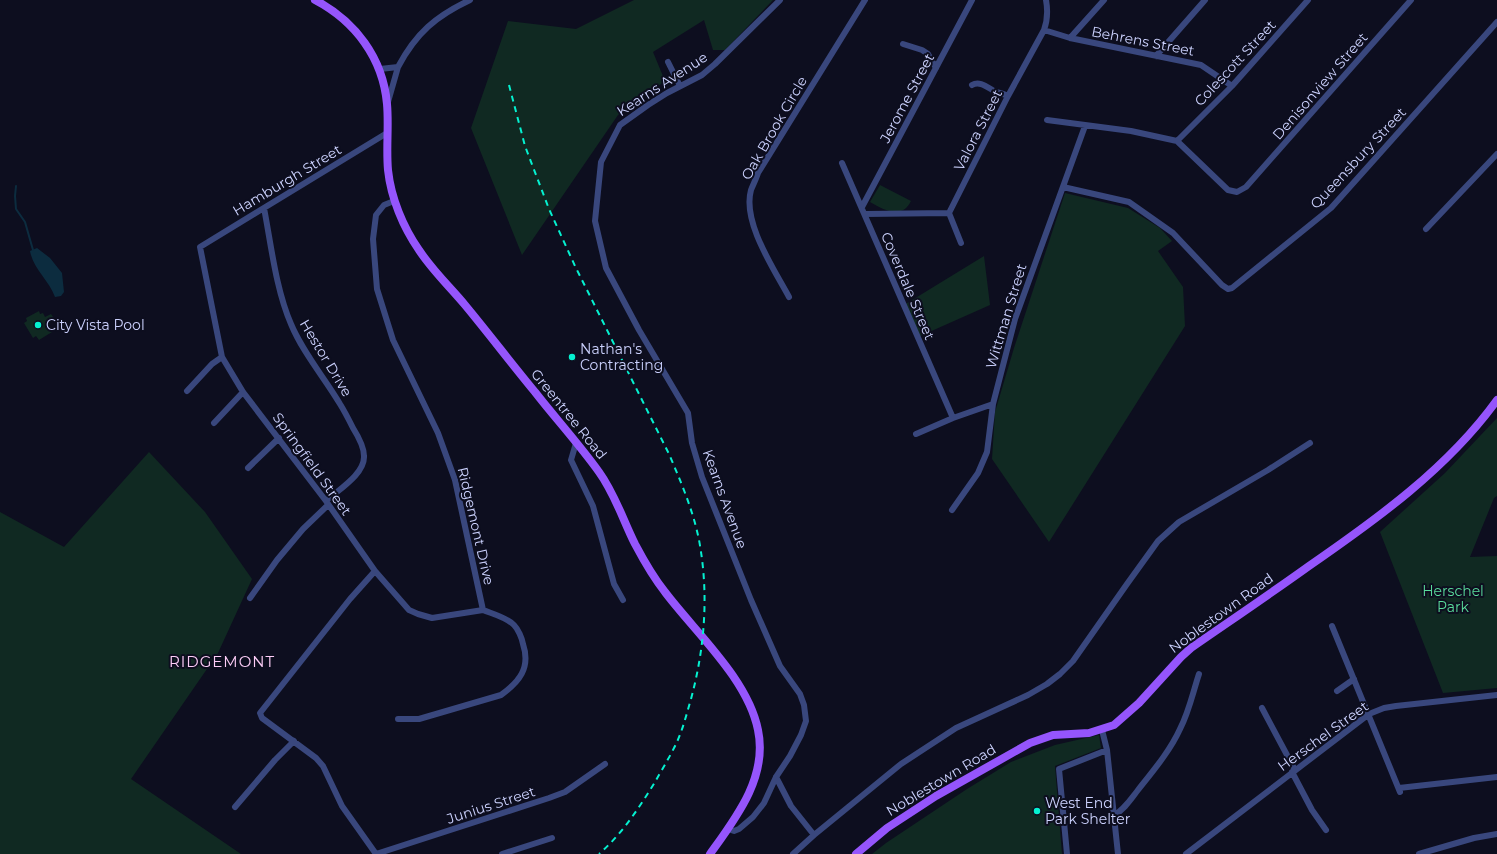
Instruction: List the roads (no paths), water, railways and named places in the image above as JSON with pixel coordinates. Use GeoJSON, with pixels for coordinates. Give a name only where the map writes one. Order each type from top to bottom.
{"type":"FeatureCollection","features":[{"type":"Feature","properties":{"kind":"main road","name":"Greentree Road"},"geometry":{"type":"LineString","coordinates":[[315,0],[340,16],[360,36],[380,69],[388,103],[388,171],[394,201],[419,250],[499,347],[600,474],[651,572],[664,592],[730,672],[741,688],[754,715],[760,744],[759,764],[754,782],[746,800],[710,854]]}},
{"type":"Feature","properties":{"kind":"main road","name":"Noblestown Road"},"geometry":{"type":"LineString","coordinates":[[856,854],[887,828],[936,796],[1030,744],[1053,735],[1089,733],[1102,730],[1124,717],[1191,648],[1372,521],[1447,458],[1473,431],[1497,400]]}},
{"type":"Feature","properties":{"kind":"street","name":"Kearns Avenue"},"geometry":{"type":"LineString","coordinates":[[728,829],[734,831],[739,829],[753,817],[764,803],[776,777],[790,756],[801,735],[806,721],[804,705],[800,694],[780,666],[751,600],[702,477],[692,443],[688,413],[639,330],[606,268],[595,221],[601,162],[620,125],[648,105],[702,75],[780,0]]}},
{"type":"Feature","properties":{"kind":"street","name":"Oak Brook Circle"},"geometry":{"type":"LineString","coordinates":[[789,297],[756,234],[750,214],[751,192],[758,173],[865,0]]}},
{"type":"Feature","properties":{"kind":"street","name":"Jerome Street"},"geometry":{"type":"LineString","coordinates":[[862,207],[972,0]]}},
{"type":"Feature","properties":{"kind":"street","name":"Valora Street"},"geometry":{"type":"LineString","coordinates":[[949,213],[1008,96],[1044,30],[1048,16],[1046,0]]}},
{"type":"Feature","properties":{"kind":"street"},"geometry":{"type":"LineString","coordinates":[[1070,38],[1104,0]]}},
{"type":"Feature","properties":{"kind":"street"},"geometry":{"type":"LineString","coordinates":[[1156,56],[1205,0]]}},
{"type":"Feature","properties":{"kind":"street","name":"Colescott Street"},"geometry":{"type":"LineString","coordinates":[[1177,141],[1232,86],[1308,0]]}},
{"type":"Feature","properties":{"kind":"street","name":"Denisonview Street"},"geometry":{"type":"LineString","coordinates":[[1177,141],[1228,190],[1237,192],[1246,186],[1411,0]]}},
{"type":"Feature","properties":{"kind":"street"},"geometry":{"type":"LineString","coordinates":[[388,103],[398,67],[408,49],[425,28],[466,1]]}},
{"type":"Feature","properties":{"kind":"street","name":"Queensbury Street"},"geometry":{"type":"LineString","coordinates":[[1063,187],[1129,202],[1173,233],[1222,285],[1228,289],[1232,288],[1331,208],[1497,22]]}},
{"type":"Feature","properties":{"kind":"street","name":"Behrens Street"},"geometry":{"type":"LineString","coordinates":[[1044,30],[1070,38],[1201,65],[1232,86]]}},
{"type":"Feature","properties":{"kind":"street"},"geometry":{"type":"LineString","coordinates":[[904,44],[922,50],[928,54],[936,68]]}},
{"type":"Feature","properties":{"kind":"street"},"geometry":{"type":"LineString","coordinates":[[668,62],[680,86]]}},
{"type":"Feature","properties":{"kind":"street"},"geometry":{"type":"LineString","coordinates":[[380,69],[398,67]]}},
{"type":"Feature","properties":{"kind":"street"},"geometry":{"type":"LineString","coordinates":[[972,85],[978,83],[1008,96]]}},
{"type":"Feature","properties":{"kind":"street"},"geometry":{"type":"LineString","coordinates":[[1047,120],[1131,131],[1177,141]]}},
{"type":"Feature","properties":{"kind":"street","name":"Wittman Street"},"geometry":{"type":"LineString","coordinates":[[952,510],[978,473],[987,452],[994,404],[1015,319],[1085,126]]}},
{"type":"Feature","properties":{"kind":"street","name":"Hamburgh Street"},"geometry":{"type":"LineString","coordinates":[[200,247],[387,133]]}},
{"type":"Feature","properties":{"kind":"street"},"geometry":{"type":"LineString","coordinates":[[1426,229],[1497,154]]}},
{"type":"Feature","properties":{"kind":"street","name":"Coverdale Street"},"geometry":{"type":"LineString","coordinates":[[842,163],[953,418]]}},
{"type":"Feature","properties":{"kind":"street","name":"Ridgemont Drive"},"geometry":{"type":"LineString","coordinates":[[394,201],[384,205],[376,215],[373,239],[377,289],[392,340],[438,433],[455,480],[483,610]]}},
{"type":"Feature","properties":{"kind":"street","name":"Hestor Drive"},"geometry":{"type":"LineString","coordinates":[[250,598],[277,560],[302,529],[357,474],[363,465],[364,456],[360,441],[341,405],[314,365],[290,322],[283,303],[264,208]]}},
{"type":"Feature","properties":{"kind":"street"},"geometry":{"type":"LineString","coordinates":[[864,214],[949,213],[961,242]]}},
{"type":"Feature","properties":{"kind":"street","name":"Springfield Street"},"geometry":{"type":"LineString","coordinates":[[200,247],[222,357],[244,392],[327,503],[375,571],[409,610],[418,614],[432,618],[483,610]]}},
{"type":"Feature","properties":{"kind":"street"},"geometry":{"type":"LineString","coordinates":[[187,391],[212,364],[222,357]]}},
{"type":"Feature","properties":{"kind":"street"},"geometry":{"type":"LineString","coordinates":[[214,423],[244,392]]}},
{"type":"Feature","properties":{"kind":"street"},"geometry":{"type":"LineString","coordinates":[[916,434],[953,418],[994,404]]}},
{"type":"Feature","properties":{"kind":"street"},"geometry":{"type":"LineString","coordinates":[[248,468],[279,438]]}},
{"type":"Feature","properties":{"kind":"street"},"geometry":{"type":"LineString","coordinates":[[576,443],[571,460],[593,506],[614,584],[623,600]]}},
{"type":"Feature","properties":{"kind":"street"},"geometry":{"type":"LineString","coordinates":[[793,854],[901,764],[956,728],[1028,695],[1047,684],[1073,661],[1142,561],[1158,541],[1179,522],[1268,470],[1310,443]]}},
{"type":"Feature","properties":{"kind":"street"},"geometry":{"type":"LineString","coordinates":[[375,571],[350,599],[262,710],[260,715],[316,758],[323,766],[342,806],[376,854]]}},
{"type":"Feature","properties":{"kind":"street"},"geometry":{"type":"LineString","coordinates":[[398,719],[419,719],[501,696],[512,688],[521,678],[525,665],[526,653],[522,639],[514,625],[483,610]]}},
{"type":"Feature","properties":{"kind":"street"},"geometry":{"type":"LineString","coordinates":[[1332,626],[1399,790],[1497,777]]}},
{"type":"Feature","properties":{"kind":"street"},"geometry":{"type":"LineString","coordinates":[[1113,816],[1120,813],[1125,807],[1154,770],[1176,738],[1185,718],[1199,674]]}},
{"type":"Feature","properties":{"kind":"street"},"geometry":{"type":"LineString","coordinates":[[1337,691],[1354,678]]}},
{"type":"Feature","properties":{"kind":"street","name":"Herschel Street"},"geometry":{"type":"LineString","coordinates":[[1186,854],[1369,714],[1384,708],[1396,706],[1497,694]]}},
{"type":"Feature","properties":{"kind":"street"},"geometry":{"type":"LineString","coordinates":[[1262,708],[1312,810],[1326,830]]}},
{"type":"Feature","properties":{"kind":"street"},"geometry":{"type":"LineString","coordinates":[[1102,730],[1107,750],[1118,854]]}},
{"type":"Feature","properties":{"kind":"street"},"geometry":{"type":"LineString","coordinates":[[235,807],[274,760],[294,741]]}},
{"type":"Feature","properties":{"kind":"street"},"geometry":{"type":"LineString","coordinates":[[1066,854],[1059,769],[1107,750]]}},
{"type":"Feature","properties":{"kind":"street","name":"Junius Street"},"geometry":{"type":"LineString","coordinates":[[376,854],[565,792],[605,764]]}},
{"type":"Feature","properties":{"kind":"street"},"geometry":{"type":"LineString","coordinates":[[776,777],[791,806],[814,835]]}},
{"type":"Feature","properties":{"kind":"street"},"geometry":{"type":"LineString","coordinates":[[1419,854],[1474,838],[1497,834]]}},
{"type":"Feature","properties":{"kind":"street"},"geometry":{"type":"LineString","coordinates":[[502,854],[552,838]]}},
{"type":"Feature","properties":{"kind":"water"},"geometry":{"type":"Polygon","coordinates":[[[37,248],[50,258],[62,273],[64,292],[61,296],[55,297],[49,285],[34,263],[30,251],[37,248]]]}},
{"type":"Feature","properties":{"kind":"waterway"},"geometry":{"type":"LineString","coordinates":[[16,186],[16,209],[25,222],[33,250]]}},
{"type":"Feature","properties":{"kind":"railway"},"geometry":{"type":"LineString","coordinates":[[509,85],[525,146],[549,209],[575,266],[669,454],[690,507],[699,540],[702,560],[705,600],[700,660],[682,730],[669,757],[643,801],[623,829],[599,854]]}},
{"type":"Feature","properties":{"kind":"place","name":"City Vista Pool"},"geometry":{"type":"Point","coordinates":[38,325]}},
{"type":"Feature","properties":{"kind":"place","name":"Nathan's Contracting"},"geometry":{"type":"Point","coordinates":[572,357]}},
{"type":"Feature","properties":{"kind":"place","name":"West End Park Shelter"},"geometry":{"type":"Point","coordinates":[1037,811]}},
{"type":"Feature","properties":{"kind":"district","name":"RIDGEMONT"},"geometry":{"type":"Point","coordinates":[222,661]}},
{"type":"Feature","properties":{"kind":"park label","name":"Herschel Park"},"geometry":{"type":"Point","coordinates":[1453,600]}}]}
